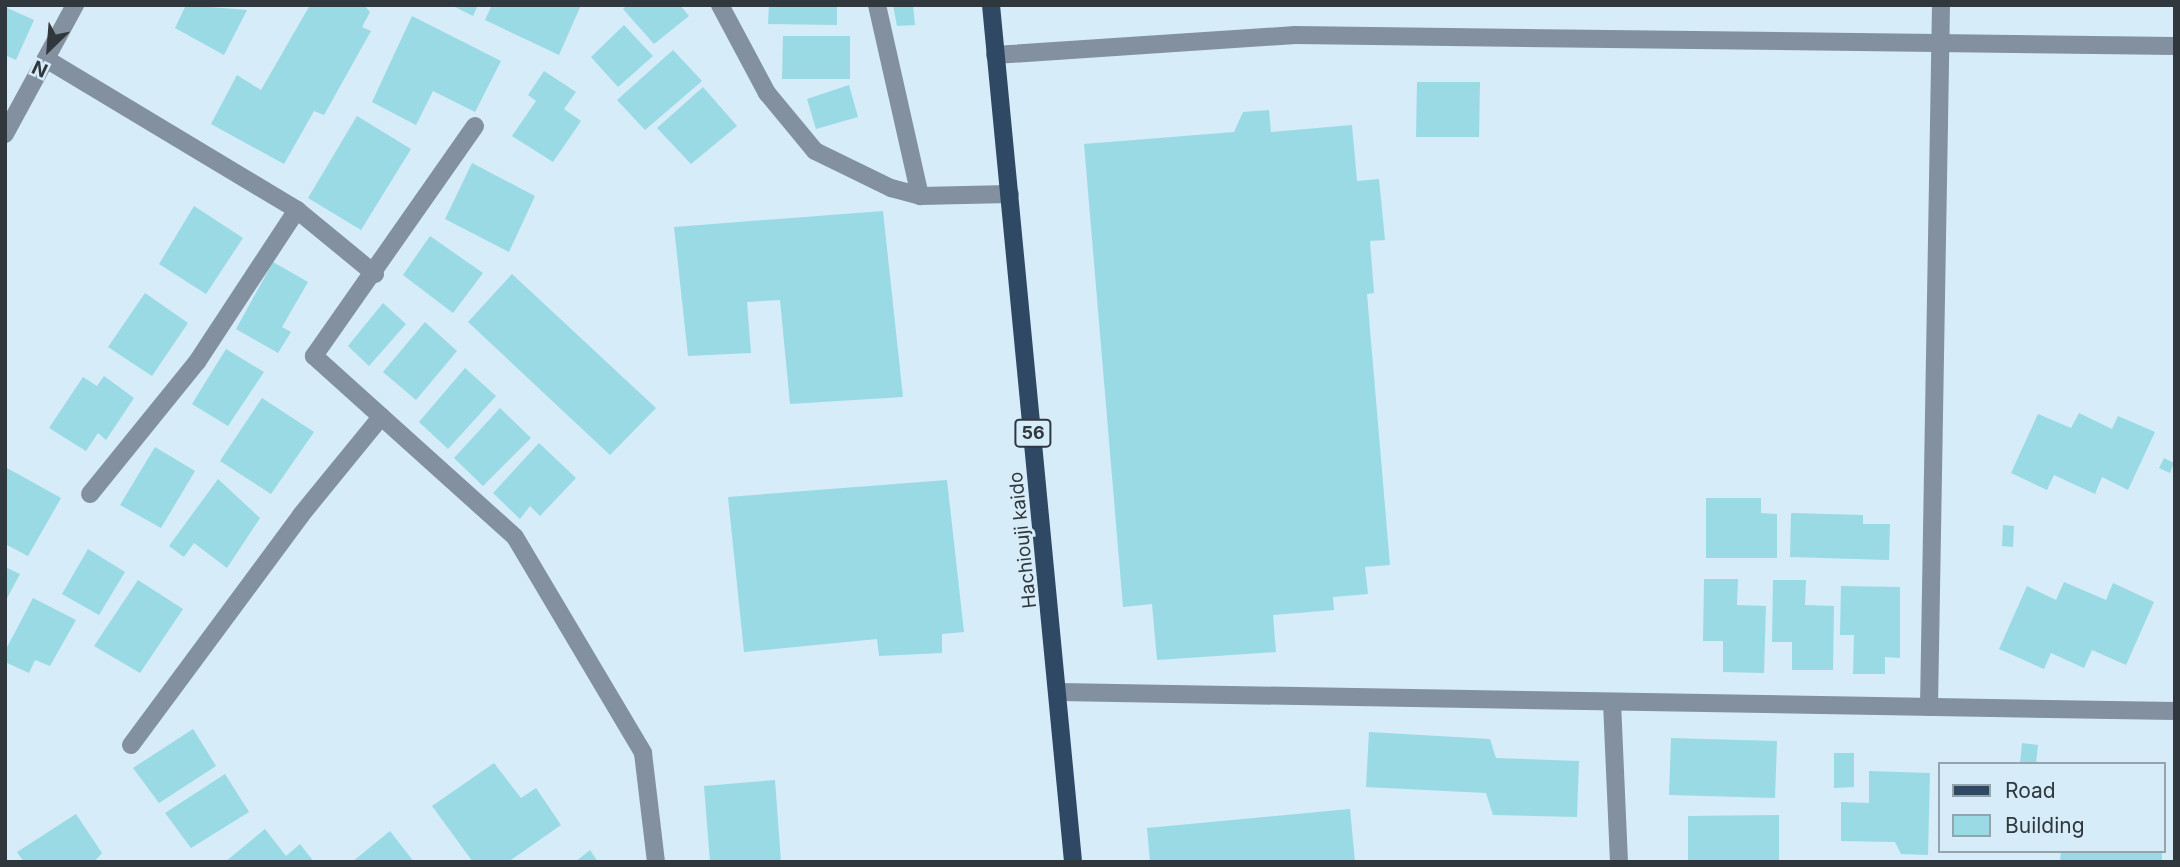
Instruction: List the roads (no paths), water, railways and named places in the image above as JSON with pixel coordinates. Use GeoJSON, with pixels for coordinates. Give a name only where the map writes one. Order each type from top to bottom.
{"type":"FeatureCollection","features":[{"type":"Feature","properties":{"kind":"main road","name":"Hachiouji kaido"},"geometry":{"type":"LineString","coordinates":[[991,5],[1059,692],[1073,862]]}},
{"type":"Feature","properties":{"kind":"street"},"geometry":{"type":"LineString","coordinates":[[5,134],[75,5]]}},
{"type":"Feature","properties":{"kind":"street"},"geometry":{"type":"LineString","coordinates":[[720,5],[768,93],[815,151],[920,196],[1010,194]]}},
{"type":"Feature","properties":{"kind":"street"},"geometry":{"type":"LineString","coordinates":[[877,5],[920,196]]}},
{"type":"Feature","properties":{"kind":"street"},"geometry":{"type":"LineString","coordinates":[[1929,707],[1941,5]]}},
{"type":"Feature","properties":{"kind":"street"},"geometry":{"type":"LineString","coordinates":[[995,55],[1295,35],[2175,46]]}},
{"type":"Feature","properties":{"kind":"street"},"geometry":{"type":"LineString","coordinates":[[46,60],[298,210],[375,274]]}},
{"type":"Feature","properties":{"kind":"street"},"geometry":{"type":"LineString","coordinates":[[475,126],[375,274],[314,356],[515,537],[643,753],[656,862]]}},
{"type":"Feature","properties":{"kind":"street"},"geometry":{"type":"LineString","coordinates":[[90,494],[197,362],[298,210]]}},
{"type":"Feature","properties":{"kind":"street"},"geometry":{"type":"LineString","coordinates":[[131,745],[301,515],[382,416]]}},
{"type":"Feature","properties":{"kind":"street"},"geometry":{"type":"LineString","coordinates":[[1059,692],[2175,711]]}},
{"type":"Feature","properties":{"kind":"street"},"geometry":{"type":"LineString","coordinates":[[1612,702],[1619,862]]}}]}
